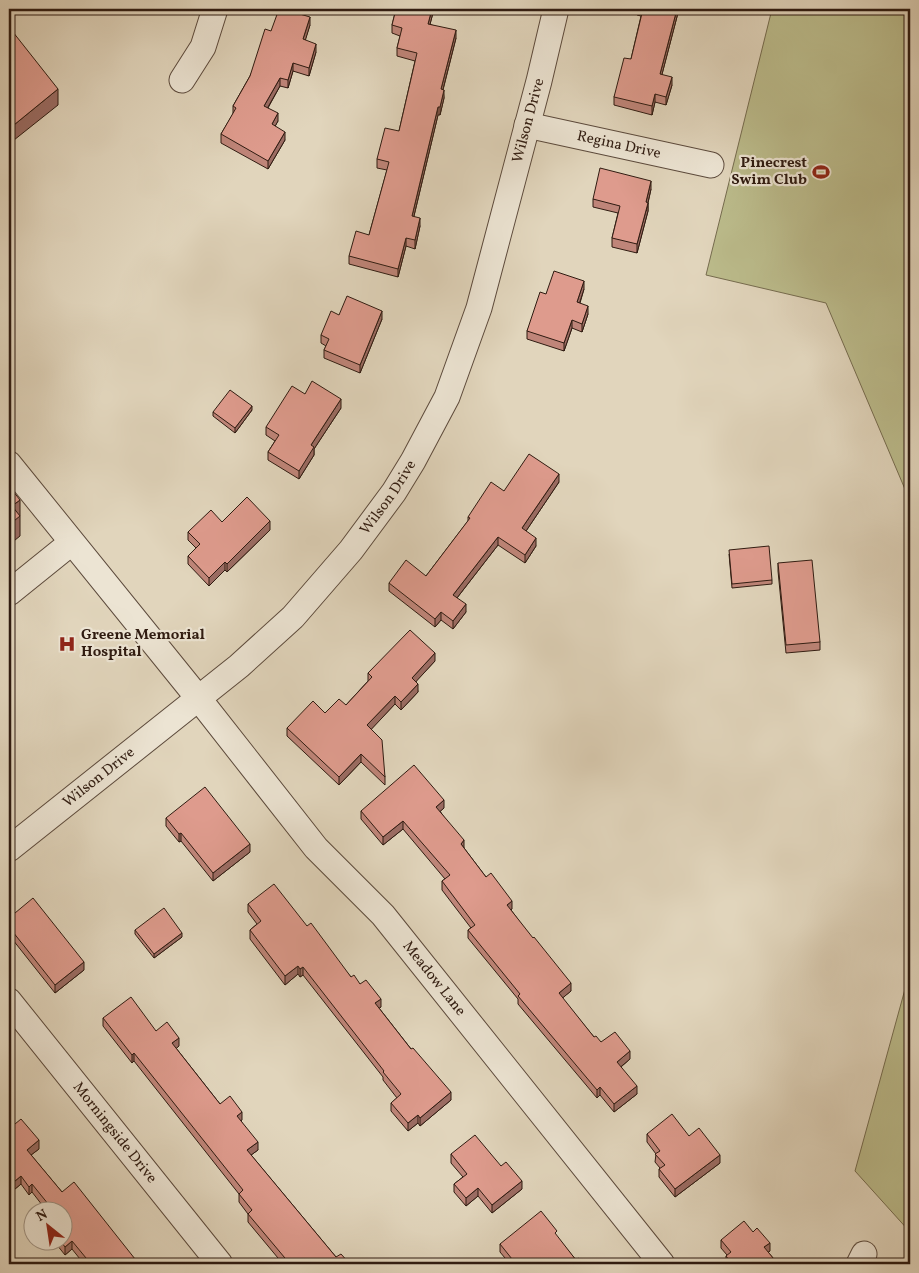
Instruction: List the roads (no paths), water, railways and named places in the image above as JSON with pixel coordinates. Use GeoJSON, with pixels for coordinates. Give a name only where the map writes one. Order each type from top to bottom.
{"type":"FeatureCollection","features":[{"type":"Feature","properties":{"kind":"street"},"geometry":{"type":"LineString","coordinates":[[182,80],[203,47],[215,9]]}},
{"type":"Feature","properties":{"kind":"street","name":"Wilson Drive"},"geometry":{"type":"LineString","coordinates":[[9,849],[240,666],[293,617],[351,550],[394,492],[413,462],[447,397],[479,308],[556,9]]}},
{"type":"Feature","properties":{"kind":"street","name":"Regina Drive"},"geometry":{"type":"LineString","coordinates":[[527,125],[711,165]]}},
{"type":"Feature","properties":{"kind":"street","name":"Meadow Lane"},"geometry":{"type":"LineString","coordinates":[[9,464],[199,699],[316,848],[383,915],[662,1264]]}},
{"type":"Feature","properties":{"kind":"street"},"geometry":{"type":"LineString","coordinates":[[9,593],[71,543]]}},
{"type":"Feature","properties":{"kind":"street","name":"Morningside Drive"},"geometry":{"type":"LineString","coordinates":[[9,1001],[220,1264]]}},
{"type":"Feature","properties":{"kind":"place","name":"Pinecrest Swim Club"},"geometry":{"type":"Point","coordinates":[821,172]}},
{"type":"Feature","properties":{"kind":"place","name":"Greene Memorial Hospital"},"geometry":{"type":"Point","coordinates":[67,644]}}]}
